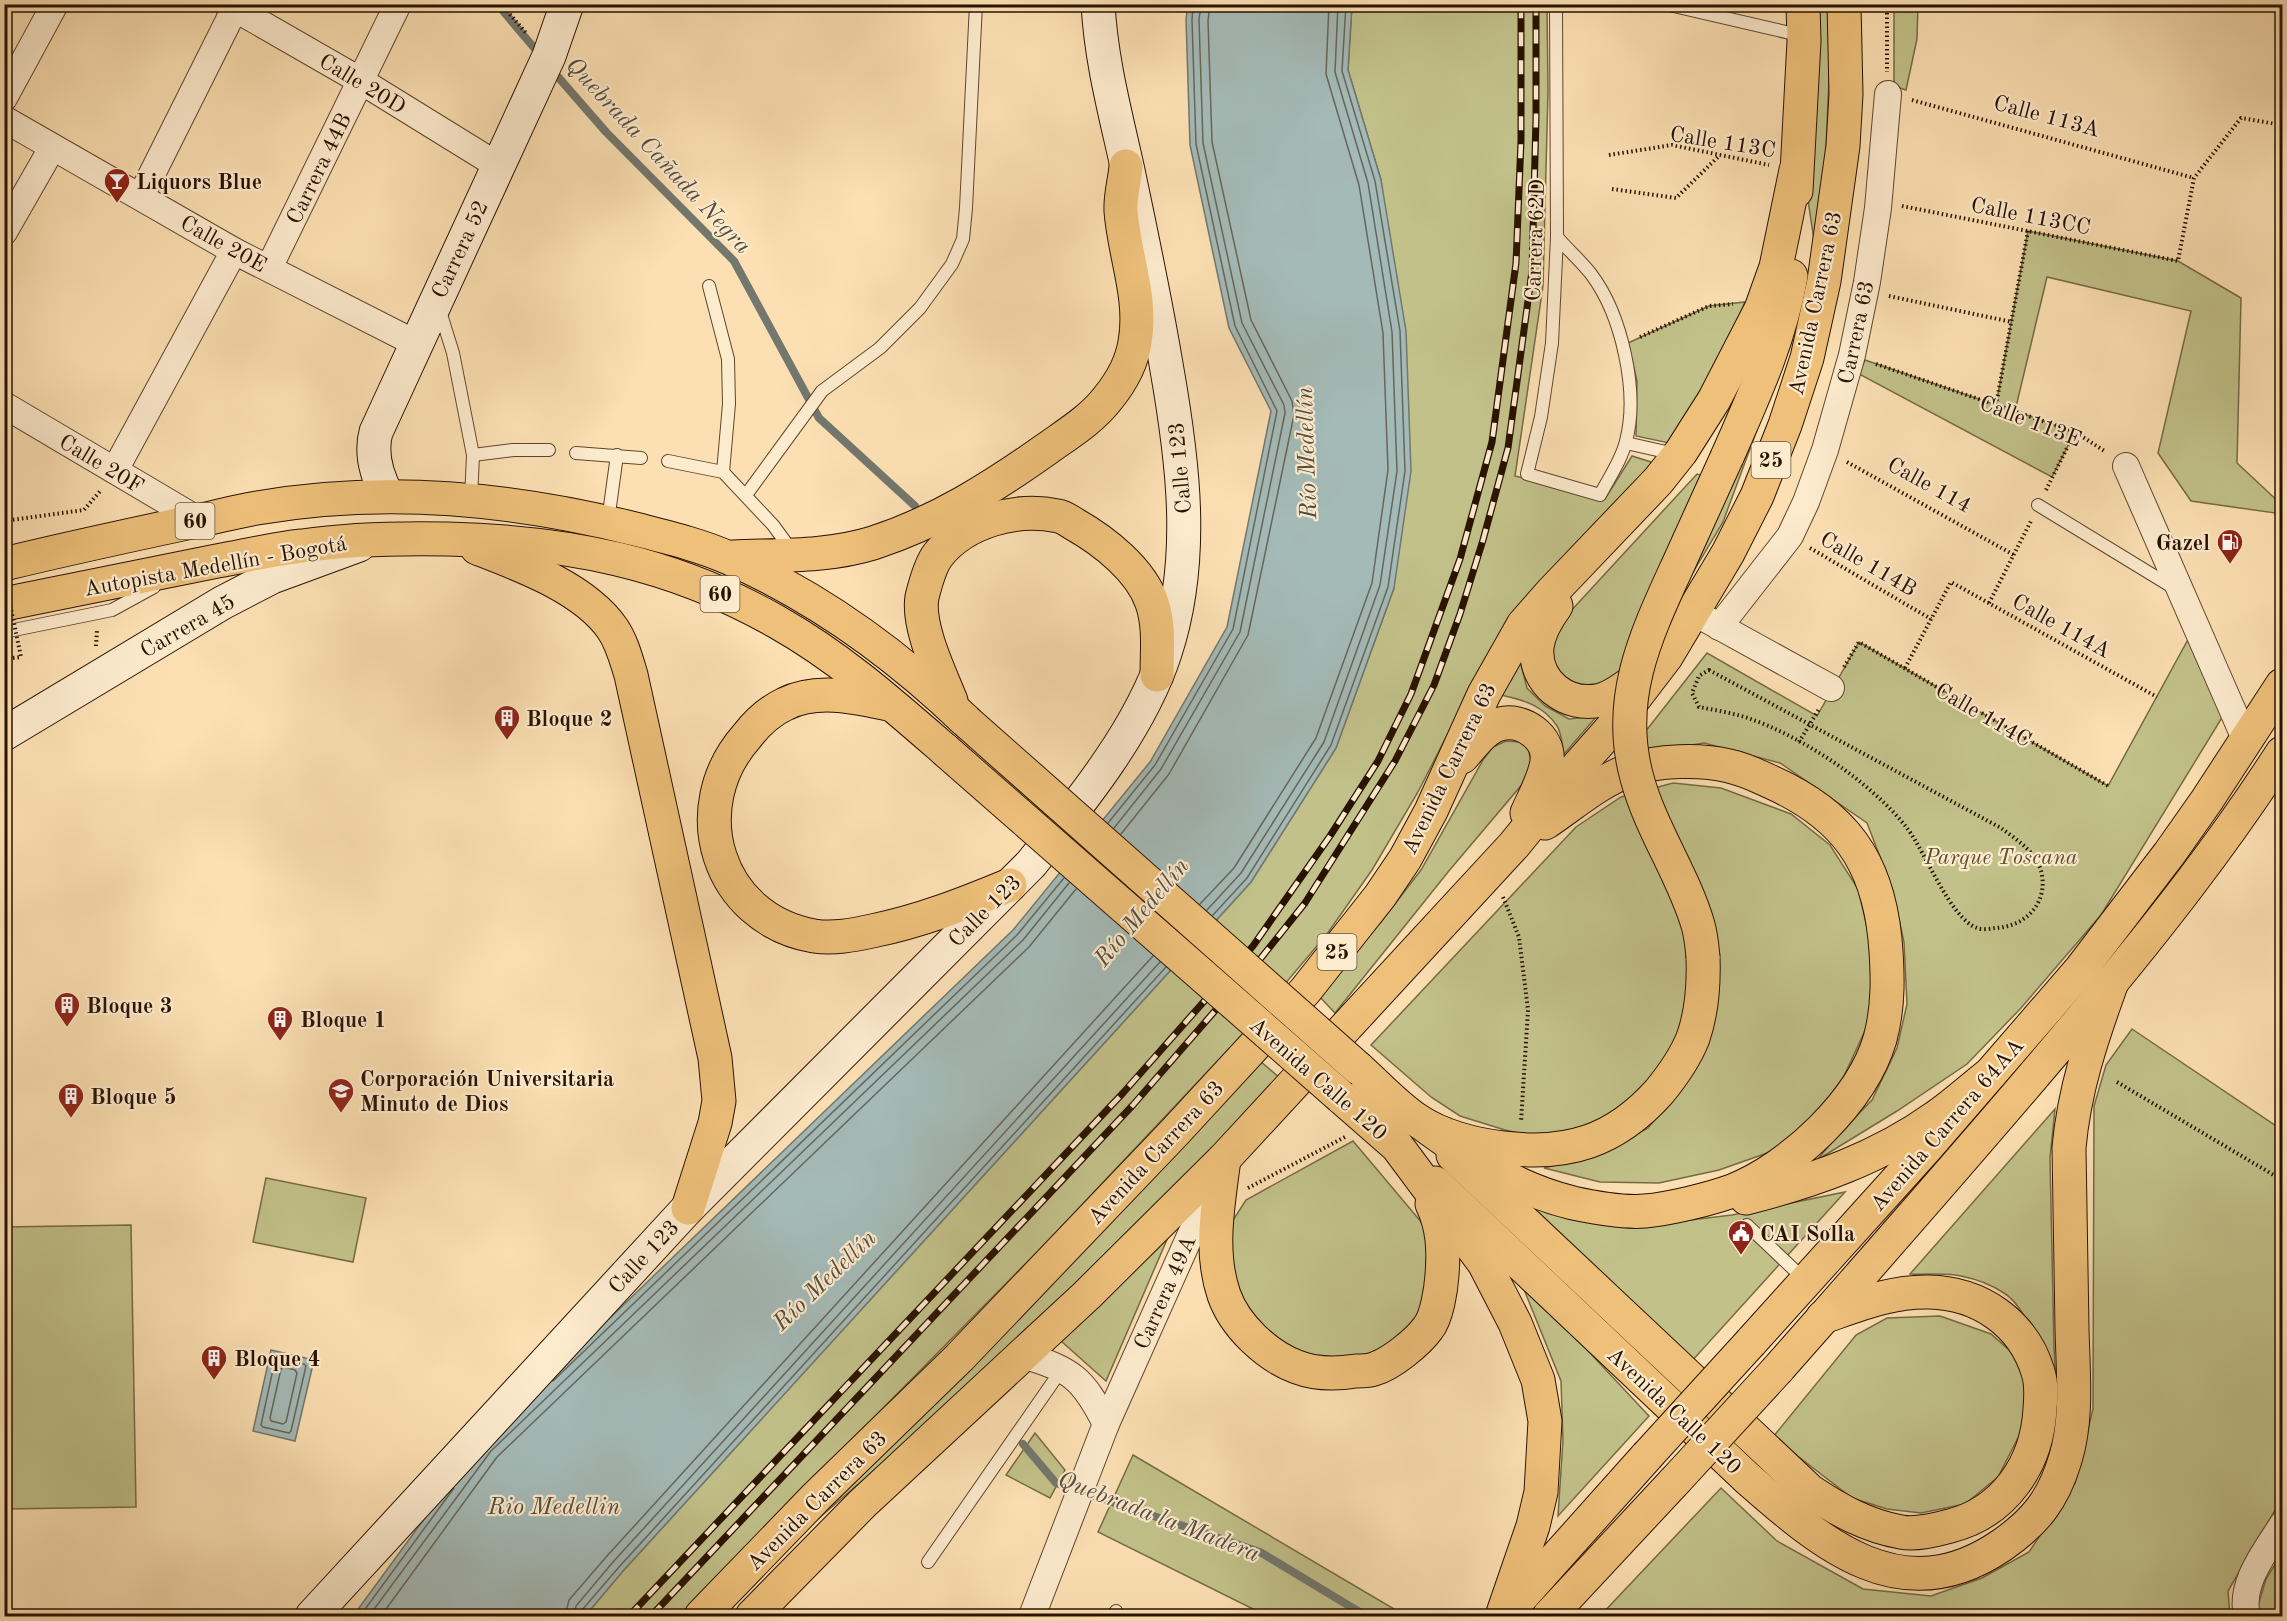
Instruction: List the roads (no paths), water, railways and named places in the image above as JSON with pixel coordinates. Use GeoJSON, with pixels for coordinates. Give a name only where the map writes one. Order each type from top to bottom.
{"type":"FeatureCollection","features":[{"type":"Feature","properties":{"kind":"main road","name":"Carrera 52"},"geometry":{"type":"LineString","coordinates":[[387,495],[374,461],[374,440],[415,343],[545,64],[567,4]]}},
{"type":"Feature","properties":{"kind":"main road","name":"Calle 123"},"geometry":{"type":"LineString","coordinates":[[312,1617],[688,1208],[1010,885],[1059,830],[1124,739],[1157,675],[1177,607],[1183,574],[1182,493],[1178,432],[1126,166],[1104,67],[1098,4]]}},
{"type":"Feature","properties":{"kind":"main road","name":"Avenida Carrera 63"},"geometry":{"type":"LineString","coordinates":[[752,1617],[862,1504],[1023,1355],[1224,1160],[1514,845],[1611,729],[1666,657],[1706,620],[1728,553],[1756,496],[1785,425],[1807,358],[1824,281],[1843,146],[1846,94],[1844,4]]}},
{"type":"Feature","properties":{"kind":"main road","name":"Avenida Carrera 63"},"geometry":{"type":"LineString","coordinates":[[1703,957],[1698,926],[1636,777],[1632,752],[1631,706],[1639,657],[1665,593],[1766,369],[1781,322],[1794,254],[1803,20]]}},
{"type":"Feature","properties":{"kind":"main road"},"geometry":{"type":"LineString","coordinates":[[727,557],[819,553],[871,543],[936,518],[1002,480],[1083,422],[1107,399],[1128,367],[1138,323],[1137,301],[1121,209],[1126,166]]}},
{"type":"Feature","properties":{"kind":"main road","name":"Avenida Carrera 63"},"geometry":{"type":"LineString","coordinates":[[700,1617],[817,1496],[959,1358],[1174,1133],[1305,991],[1374,905],[1405,859],[1431,811],[1484,694],[1523,625],[1658,481],[1679,454],[1714,400],[1764,300],[1776,267],[1785,234],[1796,170]]}},
{"type":"Feature","properties":{"kind":"main road","name":"Autopista Medellín - Bogotá"},"geometry":{"type":"LineString","coordinates":[[4,564],[149,524],[200,520],[257,508],[387,495],[471,500],[540,510],[608,523],[668,538],[727,557],[786,586],[869,639],[913,672],[960,715]]}},
{"type":"Feature","properties":{"kind":"main road"},"geometry":{"type":"LineString","coordinates":[[960,715],[929,644],[923,623],[922,598],[937,555],[975,527],[1002,516],[1030,513],[1060,516],[1092,534],[1117,554],[1133,571],[1152,602],[1156,623],[1157,675]]}},
{"type":"Feature","properties":{"kind":"main road"},"geometry":{"type":"LineString","coordinates":[[1623,519],[1547,618],[1537,647],[1538,666],[1547,683],[1560,695],[1578,701],[1601,700],[1621,690],[1666,657]]}},
{"type":"Feature","properties":{"kind":"main road","name":"Autopista Medellín - Bogotá"},"geometry":{"type":"LineString","coordinates":[[4,604],[300,546],[379,538],[501,540],[558,547],[643,565],[689,580],[733,599],[786,627],[856,674],[945,750]]}},
{"type":"Feature","properties":{"kind":"main road","name":"Carrera 45"},"geometry":{"type":"LineString","coordinates":[[4,734],[222,603],[272,577],[379,538]]}},
{"type":"Feature","properties":{"kind":"main road"},"geometry":{"type":"LineString","coordinates":[[453,540],[505,559],[570,590],[593,607],[612,627],[620,642],[631,675],[716,1058],[718,1101],[715,1123],[688,1208]]}},
{"type":"Feature","properties":{"kind":"main road","name":"Avenida Carrera 64AA"},"geometry":{"type":"LineString","coordinates":[[1503,1617],[1927,1148],[2081,969],[2124,915],[2201,809],[2283,685]]}},
{"type":"Feature","properties":{"kind":"main road"},"geometry":{"type":"LineString","coordinates":[[893,705],[844,695],[811,697],[786,704],[758,722],[734,750],[715,803],[714,828],[724,871],[737,891],[758,913],[781,925],[814,936],[845,937],[896,926],[966,904],[1010,885]]}},
{"type":"Feature","properties":{"kind":"main road","name":"Avenida Calle 120"},"geometry":{"type":"LineString","coordinates":[[960,715],[1417,1120],[1810,1491],[1864,1522],[1903,1532],[1935,1530],[1964,1523],[1994,1507],[2015,1484],[2031,1454],[2039,1427],[2041,1394],[2039,1374],[2031,1353],[2014,1326],[1990,1308],[1960,1295],[1929,1292],[1891,1294],[1823,1317]]}},
{"type":"Feature","properties":{"kind":"main road"},"geometry":{"type":"LineString","coordinates":[[1451,770],[1483,733],[1500,724],[1521,724],[1534,731],[1545,745],[1547,760],[1514,845]]}},
{"type":"Feature","properties":{"kind":"main road","name":"Avenida Calle 120"},"geometry":{"type":"LineString","coordinates":[[945,750],[1397,1146],[1747,1478],[1794,1519],[1829,1544],[1860,1562],[1889,1570],[1922,1574],[1958,1568],[1988,1555],[2040,1514],[2056,1485],[2066,1459],[2073,1411],[2069,1148],[2072,1113],[2089,1044],[2112,982]]}},
{"type":"Feature","properties":{"kind":"main road","name":"Avenida Carrera 64AA"},"geometry":{"type":"LineString","coordinates":[[1549,1617],[1778,1369],[2031,1080],[2158,926],[2250,804],[2283,753]]}},
{"type":"Feature","properties":{"kind":"main road"},"geometry":{"type":"LineString","coordinates":[[1514,845],[1604,783],[1630,770],[1657,764],[1687,762],[1729,766],[1785,788],[1835,822],[1852,840],[1869,872],[1880,901],[1888,974],[1886,1010],[1880,1041],[1864,1074],[1847,1100],[1807,1143],[1774,1168],[1732,1191],[1645,1211]]}},
{"type":"Feature","properties":{"kind":"main road","name":"Avenida Calle 120"},"geometry":{"type":"LineString","coordinates":[[1417,1120],[1453,1137],[1486,1146],[1516,1150],[1548,1151],[1577,1146],[1605,1137],[1648,1103],[1684,1058],[1700,1012],[1704,981],[1703,957]]}},
{"type":"Feature","properties":{"kind":"main road"},"geometry":{"type":"LineString","coordinates":[[1417,1120],[1482,1166],[1533,1190],[1572,1203],[1611,1209],[1687,1210],[1720,1205],[1785,1187],[1861,1160],[1935,1118],[1990,1074]]}},
{"type":"Feature","properties":{"kind":"main road"},"geometry":{"type":"LineString","coordinates":[[1224,1160],[1215,1228],[1217,1263],[1225,1296],[1239,1325],[1263,1347],[1297,1367],[1337,1374],[1374,1369],[1404,1351],[1430,1327],[1440,1292],[1444,1253],[1438,1216],[1397,1146]]}},
{"type":"Feature","properties":{"kind":"main road"},"geometry":{"type":"LineString","coordinates":[[1397,1146],[1484,1263],[1515,1323],[1538,1380],[1545,1421],[1541,1492],[1533,1526],[1503,1617]]}},
{"type":"Feature","properties":{"kind":"street"},"geometry":{"type":"LineString","coordinates":[[4,98],[55,4]]}},
{"type":"Feature","properties":{"kind":"street","name":"Carrera 44B"},"geometry":{"type":"LineString","coordinates":[[269,268],[398,4]]}},
{"type":"Feature","properties":{"kind":"street"},"geometry":{"type":"LineString","coordinates":[[141,196],[233,6]]}},
{"type":"Feature","properties":{"kind":"street","name":"Calle 20D"},"geometry":{"type":"LineString","coordinates":[[233,6],[497,165]]}},
{"type":"Feature","properties":{"kind":"street","name":"Carrera 63"},"geometry":{"type":"LineString","coordinates":[[1706,620],[1790,536],[1806,502],[1825,450],[1852,356],[1865,291],[1878,201],[1888,93]]}},
{"type":"Feature","properties":{"kind":"street","name":"Calle 20E"},"geometry":{"type":"LineString","coordinates":[[4,119],[234,251],[415,343]]}},
{"type":"Feature","properties":{"kind":"street"},"geometry":{"type":"LineString","coordinates":[[4,232],[52,148]]}},
{"type":"Feature","properties":{"kind":"street"},"geometry":{"type":"LineString","coordinates":[[115,470],[234,251]]}},
{"type":"Feature","properties":{"kind":"street","name":"Calle 20F"},"geometry":{"type":"LineString","coordinates":[[4,405],[200,520]]}},
{"type":"Feature","properties":{"kind":"street"},"geometry":{"type":"LineString","coordinates":[[2126,466],[2246,741]]}},
{"type":"Feature","properties":{"kind":"street"},"geometry":{"type":"LineString","coordinates":[[1706,620],[1831,688]]}},
{"type":"Feature","properties":{"kind":"street","name":"Carrera 49A"},"geometry":{"type":"LineString","coordinates":[[1032,1617],[1106,1425],[1224,1160]]}},
{"type":"Feature","properties":{"kind":"street"},"geometry":{"type":"LineString","coordinates":[[1023,1355],[1062,1369],[1082,1384],[1093,1398],[1106,1425]]}},
{"type":"Feature","properties":{"kind":"street"},"geometry":{"type":"LineString","coordinates":[[2247,1604],[2255,1569],[2283,1525]]}},
{"type":"Feature","properties":{"kind":"lane"},"geometry":{"type":"LineString","coordinates":[[746,495],[822,391],[880,348],[920,308],[952,264],[963,239],[976,4]]}},
{"type":"Feature","properties":{"kind":"lane","name":"Carrera 62D"},"geometry":{"type":"LineString","coordinates":[[1556,4],[1557,237],[1552,343],[1541,417],[1527,474],[1600,495],[1626,443]]}},
{"type":"Feature","properties":{"kind":"lane"},"geometry":{"type":"LineString","coordinates":[[1665,4],[1803,20]]}},
{"type":"Feature","properties":{"kind":"lane"},"geometry":{"type":"LineString","coordinates":[[1557,237],[1592,275],[1611,312],[1629,366],[1631,414],[1626,443],[1679,454]]}},
{"type":"Feature","properties":{"kind":"lane"},"geometry":{"type":"LineString","coordinates":[[710,286],[728,359],[729,404],[723,472]]}},
{"type":"Feature","properties":{"kind":"lane"},"geometry":{"type":"LineString","coordinates":[[436,297],[453,353],[473,455],[471,500]]}},
{"type":"Feature","properties":{"kind":"lane"},"geometry":{"type":"LineString","coordinates":[[473,455],[513,450],[549,450]]}},
{"type":"Feature","properties":{"kind":"lane"},"geometry":{"type":"LineString","coordinates":[[576,453],[641,458]]}},
{"type":"Feature","properties":{"kind":"lane"},"geometry":{"type":"LineString","coordinates":[[608,523],[617,455]]}},
{"type":"Feature","properties":{"kind":"lane"},"geometry":{"type":"LineString","coordinates":[[668,461],[723,472],[773,525],[795,555]]}},
{"type":"Feature","properties":{"kind":"lane"},"geometry":{"type":"LineString","coordinates":[[2038,505],[2183,593]]}},
{"type":"Feature","properties":{"kind":"lane"},"geometry":{"type":"LineString","coordinates":[[4,632],[112,610],[139,594],[203,564]]}},
{"type":"Feature","properties":{"kind":"lane"},"geometry":{"type":"LineString","coordinates":[[1748,1225],[1806,1281]]}},
{"type":"Feature","properties":{"kind":"lane"},"geometry":{"type":"LineString","coordinates":[[928,1562],[1062,1369]]}},
{"type":"Feature","properties":{"kind":"water","name":"Rio Medellin"},"geometry":{"type":"Polygon","coordinates":[[[1188,5],[1352,5],[1348,70],[1381,180],[1406,331],[1411,471],[1394,588],[1336,748],[1251,882],[623,1571],[585,1616],[353,1616],[480,1443],[1013,930],[1150,762],[1227,627],[1271,411],[1229,328],[1190,145],[1186,19],[1188,5]]]}},
{"type":"Feature","properties":{"kind":"water"},"geometry":{"type":"Polygon","coordinates":[[[271,1350],[314,1360],[295,1441],[253,1431],[271,1350]]]}},
{"type":"Feature","properties":{"kind":"waterway","name":"Quebrada Cañada Negra"},"geometry":{"type":"LineString","coordinates":[[497,4],[541,56]]}},
{"type":"Feature","properties":{"kind":"waterway","name":"Quebrada Cañada Negra"},"geometry":{"type":"LineString","coordinates":[[552,70],[606,132],[734,261],[819,418],[915,506]]}},
{"type":"Feature","properties":{"kind":"waterway","name":"Quebrada la Madera"},"geometry":{"type":"LineString","coordinates":[[1023,1444],[1056,1483],[1260,1552],[1366,1616]]}},
{"type":"Feature","properties":{"kind":"railway"},"geometry":{"type":"LineString","coordinates":[[629,1616],[1123,1093],[1253,946],[1330,836],[1378,761],[1411,694],[1460,559],[1492,442],[1516,263],[1521,141],[1521,4]]}},
{"type":"Feature","properties":{"kind":"railway"},"geometry":{"type":"LineString","coordinates":[[651,1616],[1133,1105],[1261,958],[1305,903],[1395,761],[1434,685],[1460,614],[1508,448],[1532,271],[1536,4]]}},
{"type":"Feature","properties":{"kind":"place","name":"Liquors Blue"},"geometry":{"type":"Point","coordinates":[117,204]}},
{"type":"Feature","properties":{"kind":"place","name":"Gazel"},"geometry":{"type":"Point","coordinates":[2230,565]}},
{"type":"Feature","properties":{"kind":"place","name":"Bloque 2"},"geometry":{"type":"Point","coordinates":[507,741]}},
{"type":"Feature","properties":{"kind":"place","name":"Bloque 3"},"geometry":{"type":"Point","coordinates":[67,1028]}},
{"type":"Feature","properties":{"kind":"place","name":"Bloque 1"},"geometry":{"type":"Point","coordinates":[280,1042]}},
{"type":"Feature","properties":{"kind":"place","name":"Corporación Universitaria Minuto de Dios"},"geometry":{"type":"Point","coordinates":[341,1114]}},
{"type":"Feature","properties":{"kind":"place","name":"Bloque 5"},"geometry":{"type":"Point","coordinates":[71,1119]}},
{"type":"Feature","properties":{"kind":"place","name":"CAI Solla"},"geometry":{"type":"Point","coordinates":[1741,1256]}},
{"type":"Feature","properties":{"kind":"place","name":"Bloque 4"},"geometry":{"type":"Point","coordinates":[214,1381]}},
{"type":"Feature","properties":{"kind":"water label","name":"Río Medellín"},"geometry":{"type":"Point","coordinates":[1306,453]}},
{"type":"Feature","properties":{"kind":"water label","name":"Río Medellín"},"geometry":{"type":"Point","coordinates":[1141,912]}},
{"type":"Feature","properties":{"kind":"water label","name":"Río Medellín"},"geometry":{"type":"Point","coordinates":[824,1280]}},
{"type":"Feature","properties":{"kind":"park label","name":"Parque Toscana"},"geometry":{"type":"Point","coordinates":[2001,856]}}]}
